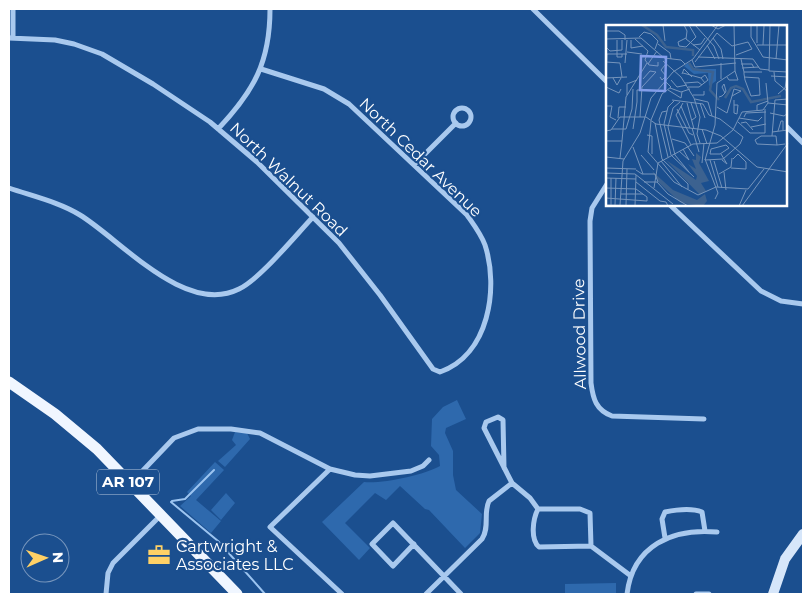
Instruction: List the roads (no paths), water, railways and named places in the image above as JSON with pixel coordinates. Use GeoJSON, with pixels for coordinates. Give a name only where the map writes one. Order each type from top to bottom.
{"type":"FeatureCollection","features":[{"type":"Feature","properties":{"kind":"main road","name":"AR 107"},"geometry":{"type":"LineString","coordinates":[[9,382],[80,434],[237,594]]}},
{"type":"Feature","properties":{"kind":"street"},"geometry":{"type":"LineString","coordinates":[[11,38],[13,9]]}},
{"type":"Feature","properties":{"kind":"street"},"geometry":{"type":"LineString","coordinates":[[218,129],[245,97],[261,69],[268,47],[270,9]]}},
{"type":"Feature","properties":{"kind":"street"},"geometry":{"type":"LineString","coordinates":[[533,9],[606,81]]}},
{"type":"Feature","properties":{"kind":"street","name":"North Walnut Road"},"geometry":{"type":"LineString","coordinates":[[11,38],[55,40],[74,44],[102,54],[184,104],[218,129],[257,162],[312,217],[357,266],[433,369],[440,372],[452,366]]}},
{"type":"Feature","properties":{"kind":"street","name":"North Cedar Avenue"},"geometry":{"type":"LineString","coordinates":[[261,69],[307,83],[336,96],[361,114],[467,215],[481,237],[488,257],[490,293],[487,317],[475,342],[452,366]]}},
{"type":"Feature","properties":{"kind":"street"},"geometry":{"type":"LineString","coordinates":[[414,165],[456,123]]}},
{"type":"Feature","properties":{"kind":"street"},"geometry":{"type":"LineString","coordinates":[[787,127],[803,143]]}},
{"type":"Feature","properties":{"kind":"street","name":"Allwood Drive"},"geometry":{"type":"LineString","coordinates":[[606,186],[592,208],[590,221],[591,383],[594,402],[602,412],[612,416],[704,419]]}},
{"type":"Feature","properties":{"kind":"street"},"geometry":{"type":"LineString","coordinates":[[9,188],[78,214],[157,274],[202,294],[223,294],[248,284],[312,217]]}},
{"type":"Feature","properties":{"kind":"street"},"geometry":{"type":"LineString","coordinates":[[671,206],[762,291],[781,301],[803,304]]}},
{"type":"Feature","properties":{"kind":"street"},"geometry":{"type":"LineString","coordinates":[[504,468],[503,420],[498,417],[486,422],[484,428],[504,468],[512,483],[530,498],[538,509]]}},
{"type":"Feature","properties":{"kind":"street"},"geometry":{"type":"LineString","coordinates":[[130,484],[174,438],[198,429],[231,429],[260,433],[330,469],[355,475],[370,476],[411,471],[429,460]]}},
{"type":"Feature","properties":{"kind":"street"},"geometry":{"type":"LineString","coordinates":[[330,469],[270,527],[342,594]]}},
{"type":"Feature","properties":{"kind":"street"},"geometry":{"type":"LineString","coordinates":[[427,594],[484,536],[489,500],[512,483]]}},
{"type":"Feature","properties":{"kind":"street"},"geometry":{"type":"LineString","coordinates":[[538,509],[534,520],[534,540],[539,547],[591,546],[631,576]]}},
{"type":"Feature","properties":{"kind":"street"},"geometry":{"type":"LineString","coordinates":[[538,509],[580,509],[590,512],[592,526],[591,546]]}},
{"type":"Feature","properties":{"kind":"street"},"geometry":{"type":"LineString","coordinates":[[665,538],[662,519],[664,512],[698,510],[704,516],[705,531]]}},
{"type":"Feature","properties":{"kind":"street"},"geometry":{"type":"LineString","coordinates":[[106,594],[108,573],[113,563],[160,516]]}},
{"type":"Feature","properties":{"kind":"street"},"geometry":{"type":"LineString","coordinates":[[414,544],[394,566],[372,544],[393,523],[414,544],[461,594]]}},
{"type":"Feature","properties":{"kind":"street"},"geometry":{"type":"LineString","coordinates":[[627,594],[631,576],[646,553],[665,538],[685,532],[717,532]]}},
{"type":"Feature","properties":{"kind":"street"},"geometry":{"type":"LineString","coordinates":[[773,594],[785,559],[803,534]]}},
{"type":"Feature","properties":{"kind":"street"},"geometry":{"type":"LineString","coordinates":[[696,594],[710,594]]}},
{"type":"Feature","properties":{"kind":"waterway"},"geometry":{"type":"LineString","coordinates":[[172,501],[185,499],[214,470]]}},
{"type":"Feature","properties":{"kind":"waterway"},"geometry":{"type":"LineString","coordinates":[[171,502],[218,541],[265,594]]}},
{"type":"Feature","properties":{"kind":"place","name":"Cartwright & Associates LLC"},"geometry":{"type":"Point","coordinates":[159,555]}}]}
